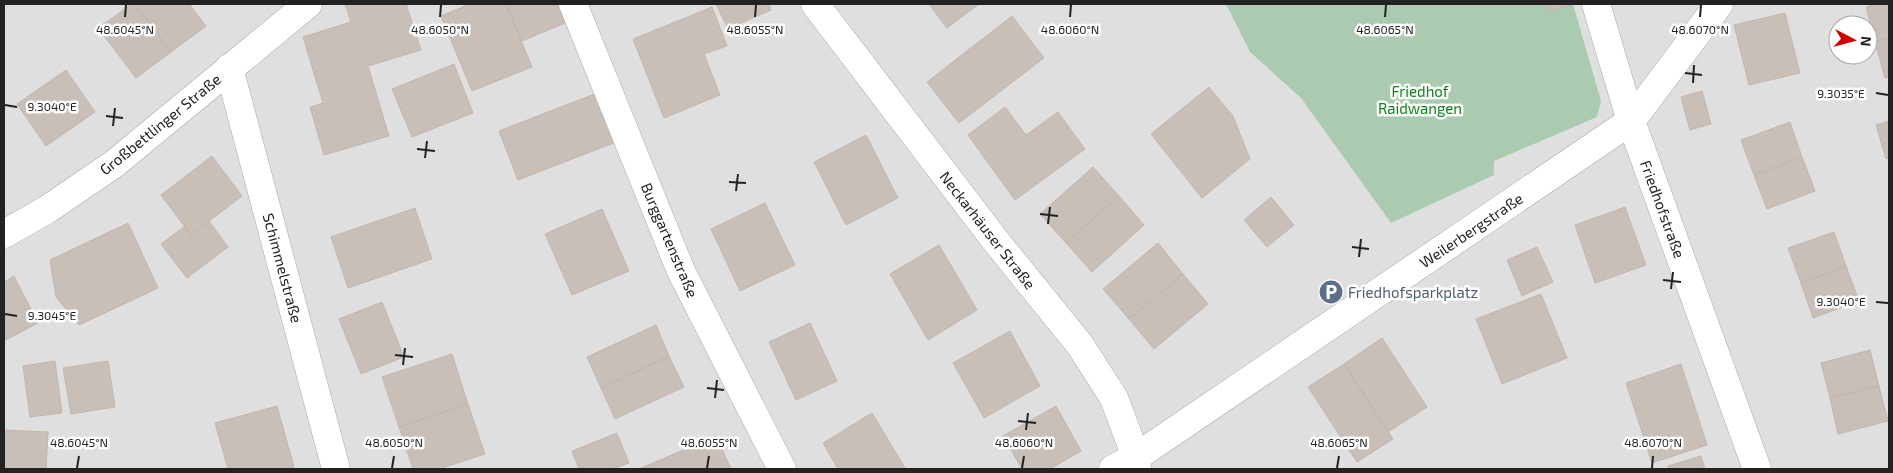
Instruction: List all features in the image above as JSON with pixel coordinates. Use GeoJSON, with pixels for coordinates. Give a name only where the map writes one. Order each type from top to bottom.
{"type":"FeatureCollection","features":[{"type":"Feature","properties":{"kind":"street","name":"Großbettlinger Straße"},"geometry":{"type":"LineString","coordinates":[[4,234],[48,209],[114,164],[308,4]]}},
{"type":"Feature","properties":{"kind":"street","name":"Burggartenstraße"},"geometry":{"type":"LineString","coordinates":[[574,4],[681,271],[782,469]]}},
{"type":"Feature","properties":{"kind":"street","name":"Neckarhäuser Straße"},"geometry":{"type":"LineString","coordinates":[[816,4],[994,240],[1080,345],[1114,398],[1129,465]]}},
{"type":"Feature","properties":{"kind":"street","name":"Friedhofstraße"},"geometry":{"type":"LineString","coordinates":[[1596,4],[1631,121],[1757,469]]}},
{"type":"Feature","properties":{"kind":"street","name":"Weilerbergstraße"},"geometry":{"type":"LineString","coordinates":[[1129,465],[1631,121],[1719,4]]}},
{"type":"Feature","properties":{"kind":"street","name":"Schimmelstraße"},"geometry":{"type":"LineString","coordinates":[[229,68],[336,469]]}},
{"type":"Feature","properties":{"kind":"shaded area"},"geometry":{"type":"Polygon","coordinates":[[[4,4],[1889,4],[1889,469],[4,469],[4,4]]]}},
{"type":"Feature","properties":{"kind":"green space","name":"Friedhof Raidwangen"},"geometry":{"type":"Polygon","coordinates":[[[1226,4],[1573,4],[1601,101],[1597,117],[1494,161],[1494,175],[1391,223],[1301,98],[1250,52],[1226,4]]]}},
{"type":"Feature","properties":{"kind":"building"},"geometry":{"type":"Polygon","coordinates":[[[132,4],[135,4],[171,52],[136,78],[98,28],[132,4]]]}},
{"type":"Feature","properties":{"kind":"building"},"geometry":{"type":"Polygon","coordinates":[[[135,4],[189,4],[206,26],[171,52],[135,4]]]}},
{"type":"Feature","properties":{"kind":"building"},"geometry":{"type":"Polygon","coordinates":[[[345,4],[406,4],[421,50],[368,66],[389,136],[324,155],[310,107],[323,103],[303,37],[351,22],[345,4]]]}},
{"type":"Feature","properties":{"kind":"building"},"geometry":{"type":"Polygon","coordinates":[[[470,4],[506,4],[532,67],[472,91],[441,16],[470,4]]]}},
{"type":"Feature","properties":{"kind":"building"},"geometry":{"type":"Polygon","coordinates":[[[506,4],[557,4],[565,23],[522,41],[506,4]]]}},
{"type":"Feature","properties":{"kind":"building"},"geometry":{"type":"Polygon","coordinates":[[[716,4],[769,4],[771,10],[728,29],[716,4]]]}},
{"type":"Feature","properties":{"kind":"building"},"geometry":{"type":"Polygon","coordinates":[[[929,4],[979,4],[947,28],[929,4]]]}},
{"type":"Feature","properties":{"kind":"building"},"geometry":{"type":"Polygon","coordinates":[[[1548,4],[1571,4],[1571,5],[1550,11],[1548,4]]]}},
{"type":"Feature","properties":{"kind":"building"},"geometry":{"type":"Polygon","coordinates":[[[1876,4],[1889,4],[1889,38],[1878,41],[1878,15],[1868,15],[1866,7],[1876,4]]]}},
{"type":"Feature","properties":{"kind":"building"},"geometry":{"type":"Polygon","coordinates":[[[712,7],[727,46],[704,54],[720,95],[664,118],[633,39],[712,7]]]}},
{"type":"Feature","properties":{"kind":"building"},"geometry":{"type":"Polygon","coordinates":[[[1785,13],[1800,73],[1749,85],[1734,25],[1785,13]]]}},
{"type":"Feature","properties":{"kind":"building"},"geometry":{"type":"Polygon","coordinates":[[[1012,16],[1044,58],[959,123],[927,82],[1012,16]]]}},
{"type":"Feature","properties":{"kind":"building"},"geometry":{"type":"Polygon","coordinates":[[[1889,38],[1889,77],[1885,78],[1878,53],[1878,41],[1889,38]]]}},
{"type":"Feature","properties":{"kind":"building"},"geometry":{"type":"Polygon","coordinates":[[[454,64],[473,113],[412,137],[392,89],[454,64]]]}},
{"type":"Feature","properties":{"kind":"building"},"geometry":{"type":"Polygon","coordinates":[[[66,70],[95,112],[46,146],[17,104],[66,70]]]}},
{"type":"Feature","properties":{"kind":"building"},"geometry":{"type":"Polygon","coordinates":[[[1209,87],[1233,116],[1250,159],[1202,198],[1151,134],[1209,87]]]}},
{"type":"Feature","properties":{"kind":"building"},"geometry":{"type":"Polygon","coordinates":[[[1702,91],[1711,124],[1690,130],[1681,97],[1702,91]]]}},
{"type":"Feature","properties":{"kind":"building"},"geometry":{"type":"Polygon","coordinates":[[[597,93],[616,142],[518,180],[499,131],[597,93]]]}},
{"type":"Feature","properties":{"kind":"building"},"geometry":{"type":"Polygon","coordinates":[[[1005,107],[1026,135],[1058,112],[1085,149],[1015,200],[968,135],[1005,107]]]}},
{"type":"Feature","properties":{"kind":"building"},"geometry":{"type":"Polygon","coordinates":[[[1889,121],[1889,158],[1886,159],[1876,125],[1889,121]]]}},
{"type":"Feature","properties":{"kind":"building"},"geometry":{"type":"Polygon","coordinates":[[[1790,122],[1802,157],[1754,175],[1741,140],[1790,122]]]}},
{"type":"Feature","properties":{"kind":"building"},"geometry":{"type":"Polygon","coordinates":[[[866,135],[898,198],[846,225],[814,162],[866,135]]]}},
{"type":"Feature","properties":{"kind":"building"},"geometry":{"type":"Polygon","coordinates":[[[212,156],[242,196],[191,235],[161,195],[212,156]]]}},
{"type":"Feature","properties":{"kind":"building"},"geometry":{"type":"Polygon","coordinates":[[[1802,157],[1815,191],[1767,209],[1754,175],[1802,157]]]}},
{"type":"Feature","properties":{"kind":"building"},"geometry":{"type":"Polygon","coordinates":[[[1093,167],[1119,196],[1066,243],[1040,214],[1093,167]]]}},
{"type":"Feature","properties":{"kind":"building"},"geometry":{"type":"Polygon","coordinates":[[[1119,196],[1144,225],[1092,272],[1066,243],[1119,196]]]}},
{"type":"Feature","properties":{"kind":"building"},"geometry":{"type":"Polygon","coordinates":[[[1271,197],[1294,225],[1267,247],[1244,220],[1271,197]]]}},
{"type":"Feature","properties":{"kind":"building"},"geometry":{"type":"Polygon","coordinates":[[[765,203],[795,265],[740,291],[711,229],[765,203]]]}},
{"type":"Feature","properties":{"kind":"building"},"geometry":{"type":"Polygon","coordinates":[[[1625,207],[1646,265],[1595,283],[1575,225],[1625,207]]]}},
{"type":"Feature","properties":{"kind":"building"},"geometry":{"type":"Polygon","coordinates":[[[415,208],[432,259],[348,288],[331,237],[415,208]]]}},
{"type":"Feature","properties":{"kind":"building"},"geometry":{"type":"Polygon","coordinates":[[[602,209],[629,271],[572,295],[545,234],[602,209]]]}},
{"type":"Feature","properties":{"kind":"building"},"geometry":{"type":"Polygon","coordinates":[[[209,221],[228,247],[187,278],[161,244],[185,226],[191,235],[209,221]]]}},
{"type":"Feature","properties":{"kind":"building"},"geometry":{"type":"Polygon","coordinates":[[[128,223],[158,288],[79,325],[56,297],[50,260],[128,223]]]}},
{"type":"Feature","properties":{"kind":"building"},"geometry":{"type":"Polygon","coordinates":[[[1834,232],[1846,266],[1801,283],[1788,248],[1834,232]]]}},
{"type":"Feature","properties":{"kind":"building"},"geometry":{"type":"Polygon","coordinates":[[[1158,243],[1183,274],[1129,319],[1103,289],[1158,243]]]}},
{"type":"Feature","properties":{"kind":"building"},"geometry":{"type":"Polygon","coordinates":[[[939,245],[977,310],[928,340],[890,274],[939,245]]]}},
{"type":"Feature","properties":{"kind":"building"},"geometry":{"type":"Polygon","coordinates":[[[1537,247],[1553,282],[1522,296],[1507,260],[1537,247]]]}},
{"type":"Feature","properties":{"kind":"building"},"geometry":{"type":"Polygon","coordinates":[[[1846,266],[1859,301],[1813,318],[1801,283],[1846,266]]]}},
{"type":"Feature","properties":{"kind":"building"},"geometry":{"type":"Polygon","coordinates":[[[1183,274],[1208,304],[1154,349],[1129,319],[1183,274]]]}},
{"type":"Feature","properties":{"kind":"building"},"geometry":{"type":"Polygon","coordinates":[[[14,276],[38,323],[4,341],[4,282],[14,276]]]}},
{"type":"Feature","properties":{"kind":"building"},"geometry":{"type":"Polygon","coordinates":[[[1541,294],[1567,358],[1502,384],[1476,319],[1541,294]]]}},
{"type":"Feature","properties":{"kind":"building"},"geometry":{"type":"Polygon","coordinates":[[[382,302],[404,357],[361,374],[339,319],[382,302]]]}},
{"type":"Feature","properties":{"kind":"building"},"geometry":{"type":"Polygon","coordinates":[[[810,323],[837,381],[796,400],[769,342],[810,323]]]}},
{"type":"Feature","properties":{"kind":"building"},"geometry":{"type":"Polygon","coordinates":[[[656,325],[669,356],[601,388],[587,357],[656,325]]]}},
{"type":"Feature","properties":{"kind":"building"},"geometry":{"type":"Polygon","coordinates":[[[1010,331],[1040,386],[984,418],[953,363],[1010,331]]]}},
{"type":"Feature","properties":{"kind":"building"},"geometry":{"type":"Polygon","coordinates":[[[1382,338],[1427,407],[1388,432],[1344,364],[1382,338]]]}},
{"type":"Feature","properties":{"kind":"building"},"geometry":{"type":"Polygon","coordinates":[[[1870,350],[1879,386],[1830,398],[1821,363],[1870,350]]]}},
{"type":"Feature","properties":{"kind":"building"},"geometry":{"type":"Polygon","coordinates":[[[452,354],[468,404],[399,427],[382,377],[452,354]]]}},
{"type":"Feature","properties":{"kind":"building"},"geometry":{"type":"Polygon","coordinates":[[[669,356],[684,387],[615,419],[601,388],[669,356]]]}},
{"type":"Feature","properties":{"kind":"building"},"geometry":{"type":"Polygon","coordinates":[[[55,361],[62,413],[30,417],[23,366],[55,361]]]}},
{"type":"Feature","properties":{"kind":"building"},"geometry":{"type":"Polygon","coordinates":[[[108,361],[115,407],[71,414],[63,368],[108,361]]]}},
{"type":"Feature","properties":{"kind":"building"},"geometry":{"type":"Polygon","coordinates":[[[1344,364],[1393,439],[1357,462],[1308,387],[1344,364]]]}},
{"type":"Feature","properties":{"kind":"building"},"geometry":{"type":"Polygon","coordinates":[[[1681,364],[1707,445],[1652,463],[1626,383],[1681,364]]]}},
{"type":"Feature","properties":{"kind":"building"},"geometry":{"type":"Polygon","coordinates":[[[1879,386],[1888,421],[1838,434],[1830,398],[1879,386]]]}},
{"type":"Feature","properties":{"kind":"building"},"geometry":{"type":"Polygon","coordinates":[[[468,404],[485,454],[439,469],[413,469],[399,427],[468,404]]]}},
{"type":"Feature","properties":{"kind":"building"},"geometry":{"type":"Polygon","coordinates":[[[277,406],[294,467],[287,469],[228,469],[215,423],[277,406]]]}},
{"type":"Feature","properties":{"kind":"building"},"geometry":{"type":"Polygon","coordinates":[[[1056,406],[1081,451],[1050,469],[1022,469],[1003,436],[1056,406]]]}},
{"type":"Feature","properties":{"kind":"building"},"geometry":{"type":"Polygon","coordinates":[[[872,413],[905,468],[838,469],[823,443],[872,413]]]}},
{"type":"Feature","properties":{"kind":"building"},"geometry":{"type":"Polygon","coordinates":[[[4,430],[48,432],[46,469],[4,469],[4,430]]]}},
{"type":"Feature","properties":{"kind":"building"},"geometry":{"type":"Polygon","coordinates":[[[617,433],[629,463],[612,469],[579,469],[572,451],[617,433]]]}},
{"type":"Feature","properties":{"kind":"building"},"geometry":{"type":"Polygon","coordinates":[[[716,436],[731,469],[639,469],[716,436]]]}},
{"type":"Feature","properties":{"kind":"building"},"geometry":{"type":"Polygon","coordinates":[[[1701,456],[1705,469],[1669,469],[1668,466],[1701,456]]]}},
{"type":"Feature","properties":{"kind":"place","name":"Friedhofsparkplatz"},"geometry":{"type":"Point","coordinates":[1331,292]}}]}
